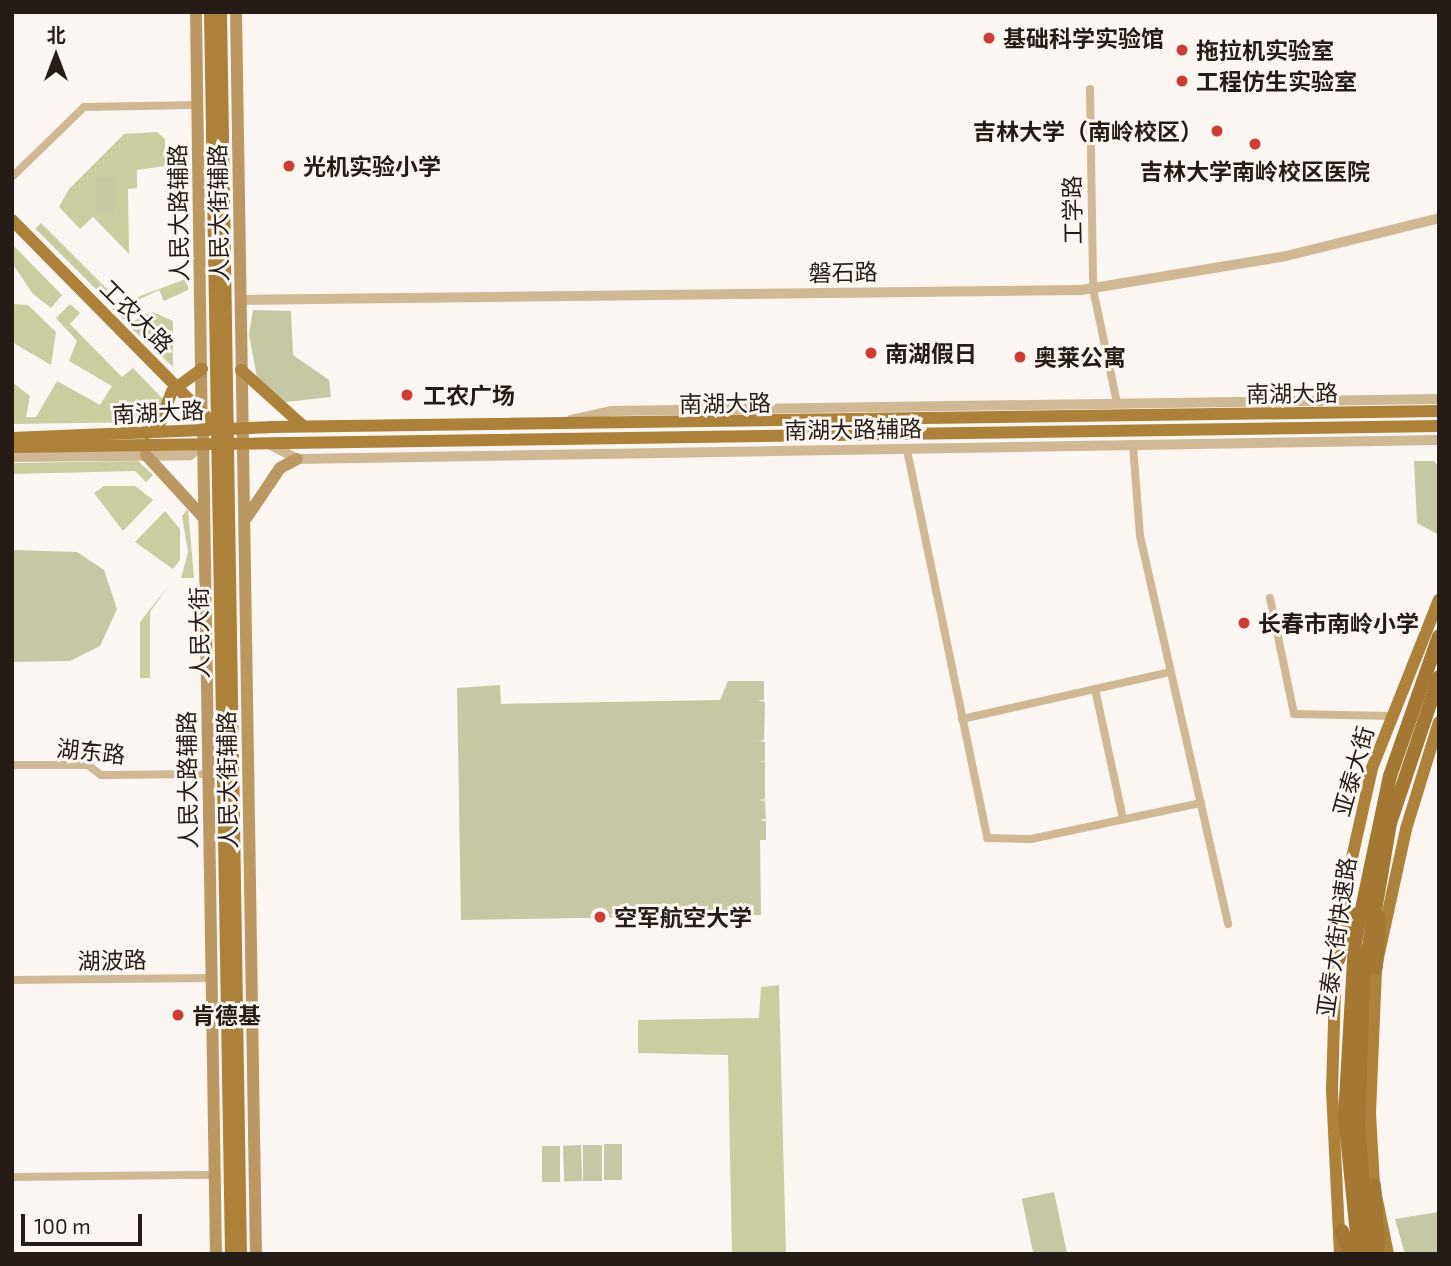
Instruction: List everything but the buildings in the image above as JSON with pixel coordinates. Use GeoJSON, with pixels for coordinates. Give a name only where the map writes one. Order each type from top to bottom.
{"type":"FeatureCollection","features":[{"type":"Feature","properties":{"kind":"highway","name":"亚泰大街快速路"},"geometry":{"type":"LineString","coordinates":[[1369,1254],[1358,1126],[1360,1012],[1374,896],[1406,776],[1404,752],[1439,636]]}},
{"type":"Feature","properties":{"kind":"highway","name":"亚泰大街快速路"},"geometry":{"type":"LineString","coordinates":[[1359,1254],[1347,1155],[1346,1045],[1360,907],[1390,776],[1439,677]]}},
{"type":"Feature","properties":{"kind":"highway"},"geometry":{"type":"LineString","coordinates":[[1338,960],[1390,776]]}},
{"type":"Feature","properties":{"kind":"highway"},"geometry":{"type":"LineString","coordinates":[[1377,967],[1381,898],[1406,776]]}},
{"type":"Feature","properties":{"kind":"highway"},"geometry":{"type":"LineString","coordinates":[[1374,1185],[1378,1254]]}},
{"type":"Feature","properties":{"kind":"highway"},"geometry":{"type":"LineString","coordinates":[[1342,1231],[1350,1254]]}},
{"type":"Feature","properties":{"kind":"main road","name":"人民大路辅路"},"geometry":{"type":"LineString","coordinates":[[196,12],[202,369],[212,427],[203,445],[216,1254]]}},
{"type":"Feature","properties":{"kind":"main road"},"geometry":{"type":"LineString","coordinates":[[210,12],[212,427]]}},
{"type":"Feature","properties":{"kind":"main road"},"geometry":{"type":"LineString","coordinates":[[212,427],[221,12]]}},
{"type":"Feature","properties":{"kind":"main road","name":"人民大街辅路"},"geometry":{"type":"LineString","coordinates":[[236,12],[256,1254]]}},
{"type":"Feature","properties":{"kind":"main road","name":"工农大路"},"geometry":{"type":"LineString","coordinates":[[12,220],[212,427],[223,445]]}},
{"type":"Feature","properties":{"kind":"main road","name":"工农大路"},"geometry":{"type":"LineString","coordinates":[[12,228],[175,389]]}},
{"type":"Feature","properties":{"kind":"main road"},"geometry":{"type":"LineString","coordinates":[[140,435],[159,425],[175,389],[202,369]]}},
{"type":"Feature","properties":{"kind":"main road"},"geometry":{"type":"LineString","coordinates":[[241,370],[292,421],[309,426]]}},
{"type":"Feature","properties":{"kind":"main road","name":"南湖大路"},"geometry":{"type":"LineString","coordinates":[[12,438],[140,435],[212,427],[242,429],[566,422],[1439,411]]}},
{"type":"Feature","properties":{"kind":"main road","name":"南湖大路"},"geometry":{"type":"LineString","coordinates":[[12,447],[271,446],[1439,426]]}},
{"type":"Feature","properties":{"kind":"main road","name":"人民大街"},"geometry":{"type":"LineString","coordinates":[[223,445],[231,1254]]}},
{"type":"Feature","properties":{"kind":"main road","name":"人民大街"},"geometry":{"type":"LineString","coordinates":[[223,445],[241,1254]]}},
{"type":"Feature","properties":{"kind":"main road"},"geometry":{"type":"LineString","coordinates":[[146,455],[197,504],[204,529]]}},
{"type":"Feature","properties":{"kind":"main road"},"geometry":{"type":"LineString","coordinates":[[244,531],[257,495],[297,459]]}},
{"type":"Feature","properties":{"kind":"main road","name":"亚泰大街"},"geometry":{"type":"LineString","coordinates":[[1340,1254],[1342,1231],[1332,1090],[1344,892],[1391,716],[1439,600]]}},
{"type":"Feature","properties":{"kind":"main road"},"geometry":{"type":"LineString","coordinates":[[1388,1254],[1374,1185],[1370,1113],[1377,967],[1406,829],[1439,722]]}},
{"type":"Feature","properties":{"kind":"street","name":"工学路"},"geometry":{"type":"LineString","coordinates":[[1090,89],[1093,289],[1117,404]]}},
{"type":"Feature","properties":{"kind":"street"},"geometry":{"type":"LineString","coordinates":[[12,177],[84,107],[197,105]]}},
{"type":"Feature","properties":{"kind":"street","name":"磐石路"},"geometry":{"type":"LineString","coordinates":[[240,300],[1093,289],[1286,256],[1439,218]]}},
{"type":"Feature","properties":{"kind":"street","name":"南湖大路辅路"},"geometry":{"type":"LineString","coordinates":[[566,422],[612,411],[1439,399]]}},
{"type":"Feature","properties":{"kind":"street","name":"南湖大路辅路"},"geometry":{"type":"LineString","coordinates":[[271,446],[297,459],[1439,440]]}},
{"type":"Feature","properties":{"kind":"street"},"geometry":{"type":"LineString","coordinates":[[12,457],[190,455],[203,445]]}},
{"type":"Feature","properties":{"kind":"street"},"geometry":{"type":"LineString","coordinates":[[1133,445],[1140,536],[1228,924]]}},
{"type":"Feature","properties":{"kind":"street"},"geometry":{"type":"LineString","coordinates":[[907,450],[987,838],[1031,839],[1201,803]]}},
{"type":"Feature","properties":{"kind":"street"},"geometry":{"type":"LineString","coordinates":[[1270,598],[1294,714],[1391,716]]}},
{"type":"Feature","properties":{"kind":"street"},"geometry":{"type":"LineString","coordinates":[[962,719],[1171,673]]}},
{"type":"Feature","properties":{"kind":"street"},"geometry":{"type":"LineString","coordinates":[[1095,688],[1123,819]]}},
{"type":"Feature","properties":{"kind":"street","name":"湖东路"},"geometry":{"type":"LineString","coordinates":[[12,765],[88,765],[101,775],[208,774]]}},
{"type":"Feature","properties":{"kind":"street","name":"湖波路"},"geometry":{"type":"LineString","coordinates":[[12,980],[212,978]]}},
{"type":"Feature","properties":{"kind":"street"},"geometry":{"type":"LineString","coordinates":[[12,1177],[215,1175]]}},
{"type":"Feature","properties":{"kind":"green space"},"geometry":{"type":"Polygon","coordinates":[[[157,132],[165,139],[165,166],[137,170],[137,188],[128,189],[129,254],[93,217],[80,229],[59,207],[69,189],[124,134],[157,132]],[[96,177],[96,212],[115,212],[115,177],[96,177]]]}},
{"type":"Feature","properties":{"kind":"green space"},"geometry":{"type":"Polygon","coordinates":[[[96,176],[115,176],[115,212],[96,212],[96,176]]]}},
{"type":"Feature","properties":{"kind":"green space"},"geometry":{"type":"Polygon","coordinates":[[[41,223],[107,289],[102,295],[35,229],[41,223]]]}},
{"type":"Feature","properties":{"kind":"green space"},"geometry":{"type":"Polygon","coordinates":[[[12,244],[62,295],[51,308],[33,294],[12,263],[12,244]]]}},
{"type":"Feature","properties":{"kind":"green space"},"geometry":{"type":"Polygon","coordinates":[[[188,278],[188,290],[164,301],[159,290],[138,300],[143,311],[124,320],[110,306],[117,298],[122,303],[188,278]]]}},
{"type":"Feature","properties":{"kind":"green space"},"geometry":{"type":"Polygon","coordinates":[[[12,304],[28,305],[56,332],[51,365],[12,342],[12,304]]]}},
{"type":"Feature","properties":{"kind":"green space"},"geometry":{"type":"Polygon","coordinates":[[[70,304],[80,313],[70,324],[122,377],[133,368],[163,399],[149,422],[12,424],[12,382],[30,396],[26,417],[36,417],[57,381],[100,405],[112,386],[69,361],[77,341],[56,318],[70,304]]]}},
{"type":"Feature","properties":{"kind":"green space"},"geometry":{"type":"Polygon","coordinates":[[[253,310],[291,311],[293,355],[329,380],[331,397],[286,402],[258,383],[249,334],[253,310]]]}},
{"type":"Feature","properties":{"kind":"green space"},"geometry":{"type":"Polygon","coordinates":[[[153,312],[173,321],[173,367],[127,324],[153,312]]]}},
{"type":"Feature","properties":{"kind":"green space"},"geometry":{"type":"Polygon","coordinates":[[[138,461],[153,475],[146,482],[135,471],[12,474],[12,463],[138,461]]]}},
{"type":"Feature","properties":{"kind":"green space"},"geometry":{"type":"Polygon","coordinates":[[[1414,461],[1434,461],[1439,467],[1439,535],[1417,523],[1414,461]]]}},
{"type":"Feature","properties":{"kind":"green space"},"geometry":{"type":"Polygon","coordinates":[[[104,486],[135,486],[153,500],[123,531],[94,493],[104,486]]]}},
{"type":"Feature","properties":{"kind":"green space"},"geometry":{"type":"Polygon","coordinates":[[[188,509],[194,578],[181,578],[188,552],[182,516],[188,509]]]}},
{"type":"Feature","properties":{"kind":"green space"},"geometry":{"type":"Polygon","coordinates":[[[165,511],[180,529],[180,560],[173,569],[135,542],[165,511]]]}},
{"type":"Feature","properties":{"kind":"green space"},"geometry":{"type":"Polygon","coordinates":[[[12,550],[77,552],[104,570],[117,609],[100,646],[70,661],[12,662],[12,550]]]}},
{"type":"Feature","properties":{"kind":"green space"},"geometry":{"type":"Polygon","coordinates":[[[170,584],[150,612],[150,678],[140,678],[140,622],[170,584]]]}},
{"type":"Feature","properties":{"kind":"green space"},"geometry":{"type":"Polygon","coordinates":[[[728,681],[764,681],[764,700],[757,700],[765,702],[764,740],[758,741],[765,742],[765,761],[758,762],[765,762],[765,799],[759,800],[765,801],[766,819],[759,820],[766,821],[766,840],[760,840],[761,915],[461,920],[457,688],[500,685],[501,704],[720,700],[728,681]]]}},
{"type":"Feature","properties":{"kind":"green space"},"geometry":{"type":"Polygon","coordinates":[[[779,985],[786,1254],[732,1254],[728,1055],[638,1053],[638,1020],[759,1018],[761,987],[779,985]]]}},
{"type":"Feature","properties":{"kind":"green space"},"geometry":{"type":"Polygon","coordinates":[[[1439,1142],[1439,1254],[1405,1254],[1395,1219],[1438,1212],[1439,1142]]]}},
{"type":"Feature","properties":{"kind":"green space"},"geometry":{"type":"Polygon","coordinates":[[[604,1144],[622,1144],[622,1180],[604,1180],[604,1144]]]}},
{"type":"Feature","properties":{"kind":"green space"},"geometry":{"type":"Polygon","coordinates":[[[581,1145],[582,1181],[564,1182],[563,1146],[581,1145]]]}},
{"type":"Feature","properties":{"kind":"green space"},"geometry":{"type":"Polygon","coordinates":[[[581,1145],[582,1181],[564,1182],[563,1146],[581,1145]]]}},
{"type":"Feature","properties":{"kind":"green space"},"geometry":{"type":"Polygon","coordinates":[[[542,1146],[560,1146],[560,1182],[542,1182],[542,1146]]]}},
{"type":"Feature","properties":{"kind":"green space"},"geometry":{"type":"Polygon","coordinates":[[[1054,1192],[1067,1254],[1033,1254],[1022,1199],[1054,1192]]]}},
{"type":"Feature","properties":{"kind":"place","name":"基础科学实验馆"},"geometry":{"type":"Point","coordinates":[989,38]}},
{"type":"Feature","properties":{"kind":"place","name":"拖拉机实验室"},"geometry":{"type":"Point","coordinates":[1182,50]}},
{"type":"Feature","properties":{"kind":"place","name":"工程仿生实验室"},"geometry":{"type":"Point","coordinates":[1182,81]}},
{"type":"Feature","properties":{"kind":"place","name":"吉林大学（南岭校区）"},"geometry":{"type":"Point","coordinates":[1217,131]}},
{"type":"Feature","properties":{"kind":"place","name":"吉林大学南岭校区医院"},"geometry":{"type":"Point","coordinates":[1255,144]}},
{"type":"Feature","properties":{"kind":"place","name":"光机实验小学"},"geometry":{"type":"Point","coordinates":[289,166]}},
{"type":"Feature","properties":{"kind":"place","name":"南湖假日"},"geometry":{"type":"Point","coordinates":[871,353]}},
{"type":"Feature","properties":{"kind":"place","name":"奥莱公寓"},"geometry":{"type":"Point","coordinates":[1020,357]}},
{"type":"Feature","properties":{"kind":"place","name":"工农广场"},"geometry":{"type":"Point","coordinates":[407,395]}},
{"type":"Feature","properties":{"kind":"place","name":"长春市南岭小学"},"geometry":{"type":"Point","coordinates":[1244,623]}},
{"type":"Feature","properties":{"kind":"place","name":"空军航空大学"},"geometry":{"type":"Point","coordinates":[600,917]}},
{"type":"Feature","properties":{"kind":"place","name":"肯德基"},"geometry":{"type":"Point","coordinates":[178,1015]}}]}
